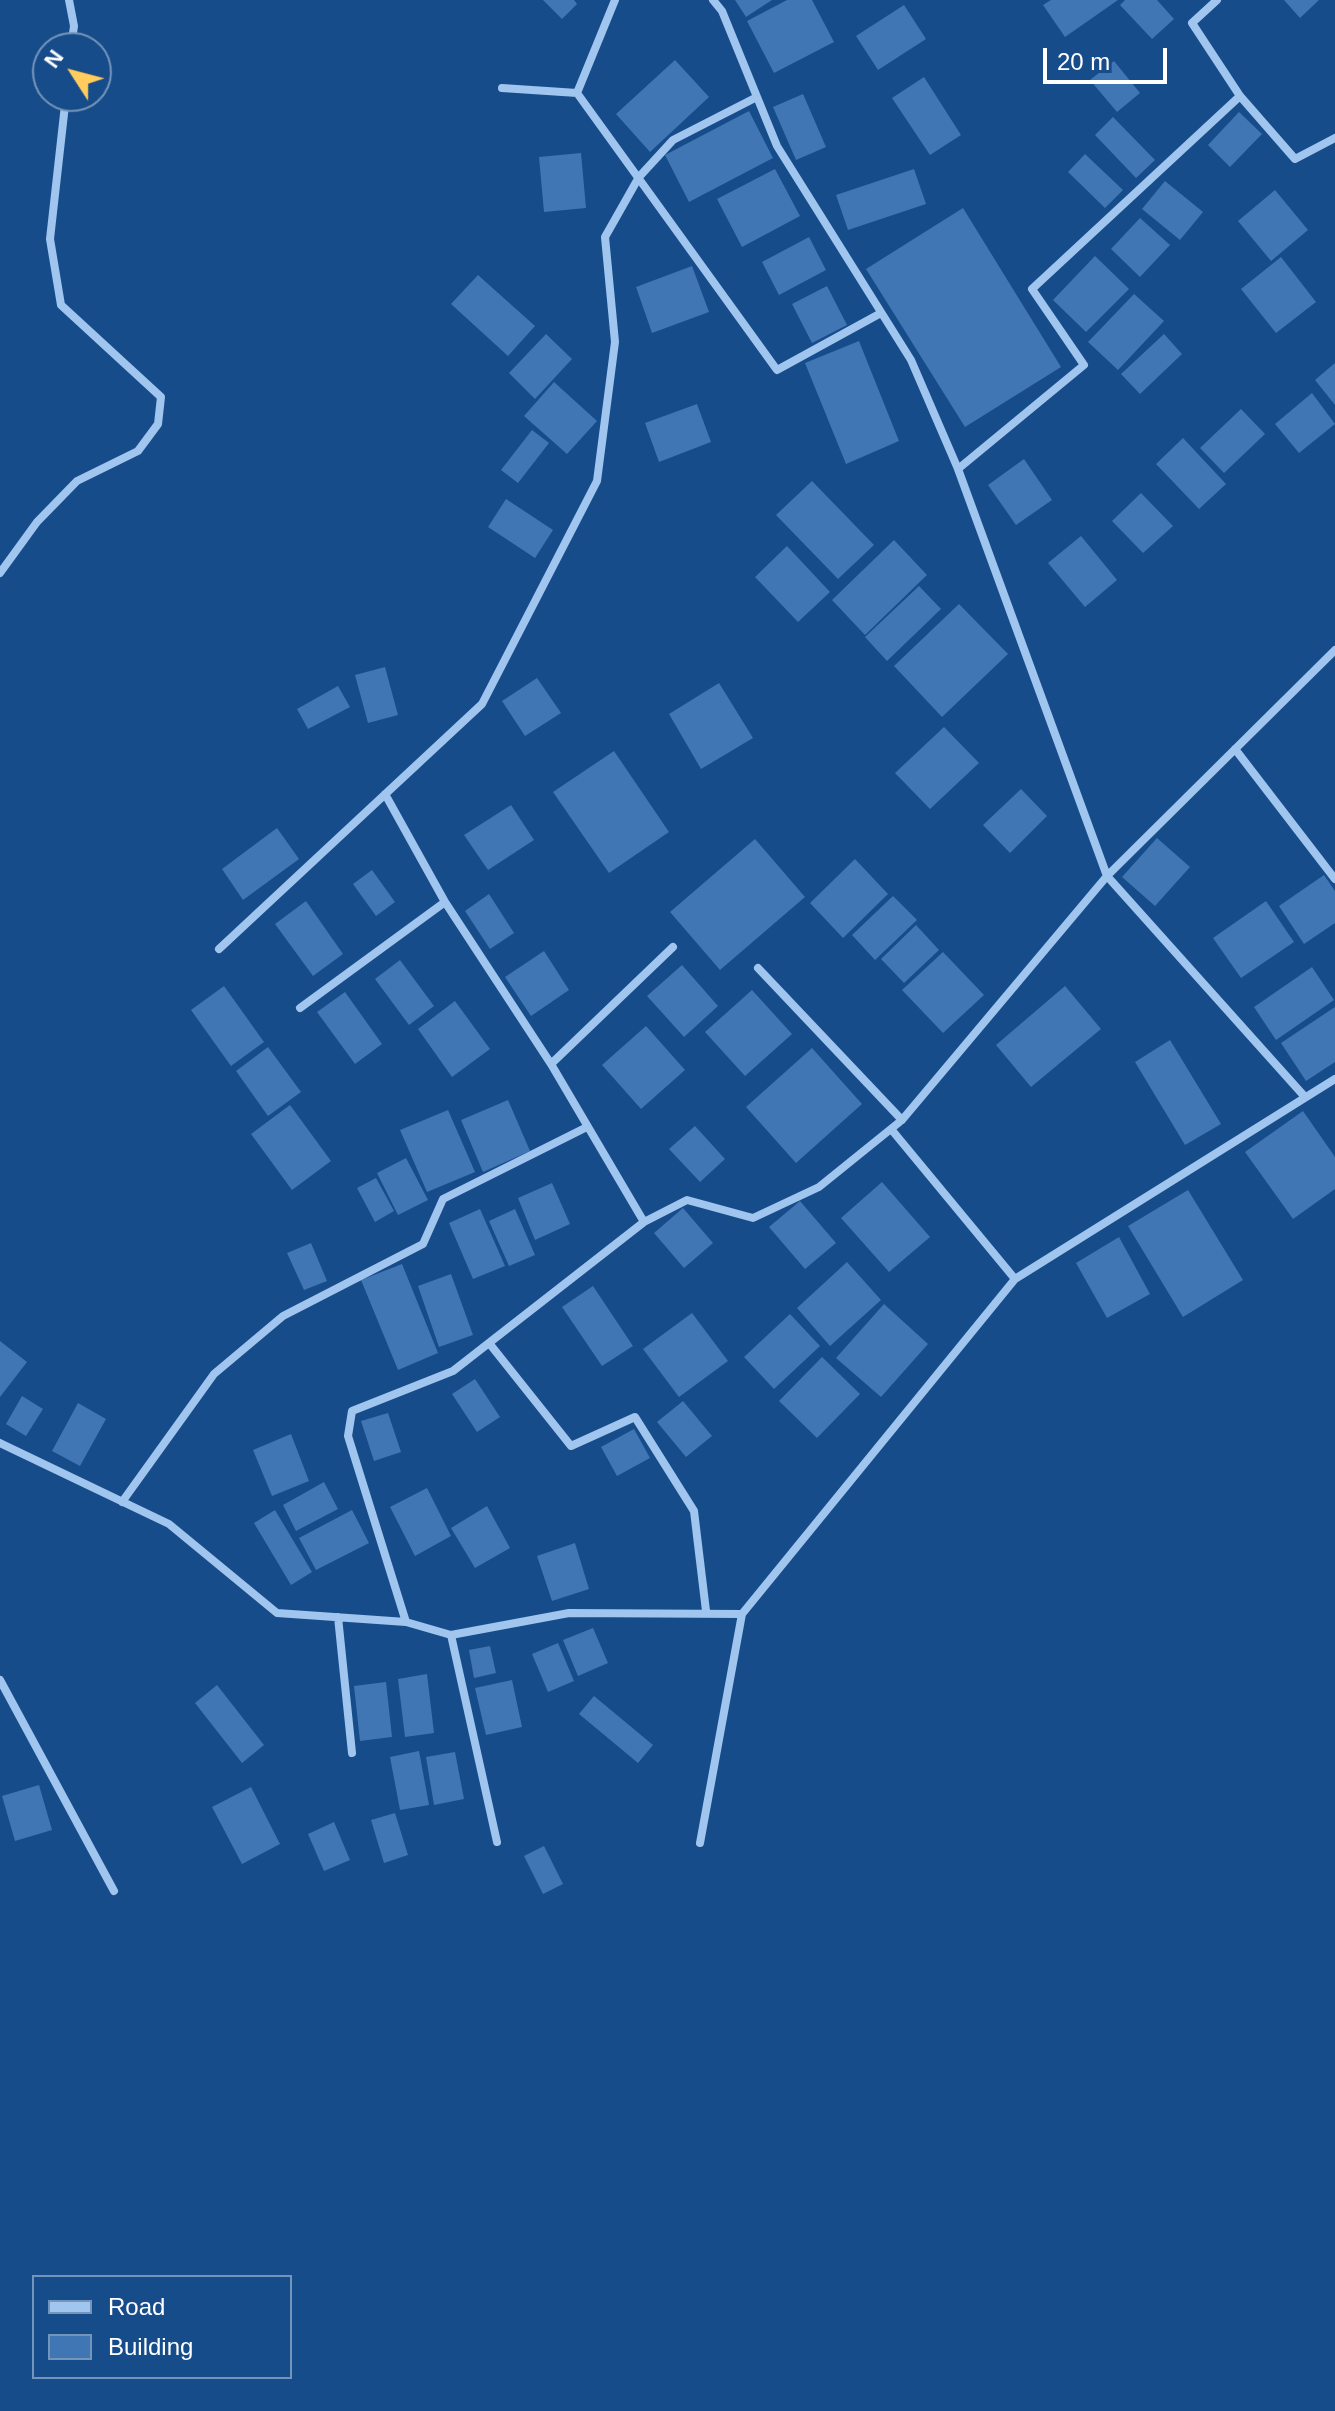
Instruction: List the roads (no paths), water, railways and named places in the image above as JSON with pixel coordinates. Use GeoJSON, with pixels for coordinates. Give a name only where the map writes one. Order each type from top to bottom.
{"type":"FeatureCollection","features":[{"type":"Feature","properties":{"kind":"street"},"geometry":{"type":"LineString","coordinates":[[69,0],[73,32]]}},
{"type":"Feature","properties":{"kind":"street"},"geometry":{"type":"LineString","coordinates":[[577,93],[615,0]]}},
{"type":"Feature","properties":{"kind":"street"},"geometry":{"type":"LineString","coordinates":[[713,0],[722,11],[777,146],[911,360],[958,469],[1107,876],[1305,1097]]}},
{"type":"Feature","properties":{"kind":"street"},"geometry":{"type":"LineString","coordinates":[[1217,0],[1192,23],[1240,96],[1295,159],[1335,138]]}},
{"type":"Feature","properties":{"kind":"street"},"geometry":{"type":"LineString","coordinates":[[502,88],[577,93],[777,370],[881,313]]}},
{"type":"Feature","properties":{"kind":"street"},"geometry":{"type":"LineString","coordinates":[[958,469],[1084,365],[1032,289],[1240,96]]}},
{"type":"Feature","properties":{"kind":"street"},"geometry":{"type":"LineString","coordinates":[[219,949],[482,704],[597,481],[615,342],[605,237],[639,177],[673,140],[755,98]]}},
{"type":"Feature","properties":{"kind":"street"},"geometry":{"type":"LineString","coordinates":[[0,573],[37,522],[77,481],[138,451],[158,424],[161,397],[61,305],[50,239],[64,112]]}},
{"type":"Feature","properties":{"kind":"street"},"geometry":{"type":"LineString","coordinates":[[406,1622],[348,1436],[352,1411],[453,1371],[644,1222],[687,1200],[753,1218],[819,1187],[902,1120],[1107,876],[1335,650]]}},
{"type":"Feature","properties":{"kind":"street"},"geometry":{"type":"LineString","coordinates":[[1235,749],[1335,879]]}},
{"type":"Feature","properties":{"kind":"street"},"geometry":{"type":"LineString","coordinates":[[385,794],[445,902],[551,1064],[644,1222]]}},
{"type":"Feature","properties":{"kind":"street"},"geometry":{"type":"LineString","coordinates":[[300,1008],[445,902]]}},
{"type":"Feature","properties":{"kind":"street"},"geometry":{"type":"LineString","coordinates":[[551,1064],[673,947]]}},
{"type":"Feature","properties":{"kind":"street"},"geometry":{"type":"LineString","coordinates":[[758,968],[902,1120]]}},
{"type":"Feature","properties":{"kind":"street"},"geometry":{"type":"LineString","coordinates":[[700,1843],[742,1614],[1015,1279],[1335,1079]]}},
{"type":"Feature","properties":{"kind":"street"},"geometry":{"type":"LineString","coordinates":[[122,1502],[214,1374],[283,1316],[423,1244],[443,1199],[587,1127]]}},
{"type":"Feature","properties":{"kind":"street"},"geometry":{"type":"LineString","coordinates":[[891,1129],[1015,1279]]}},
{"type":"Feature","properties":{"kind":"street"},"geometry":{"type":"LineString","coordinates":[[489,1343],[571,1446],[635,1417],[694,1511],[706,1611]]}},
{"type":"Feature","properties":{"kind":"street"},"geometry":{"type":"LineString","coordinates":[[0,1443],[169,1524],[277,1613],[406,1622],[451,1635],[569,1613],[706,1611],[742,1614]]}},
{"type":"Feature","properties":{"kind":"street"},"geometry":{"type":"LineString","coordinates":[[338,1617],[352,1753]]}},
{"type":"Feature","properties":{"kind":"street"},"geometry":{"type":"LineString","coordinates":[[451,1635],[497,1842]]}},
{"type":"Feature","properties":{"kind":"street"},"geometry":{"type":"LineString","coordinates":[[0,1680],[114,1891]]}}]}
